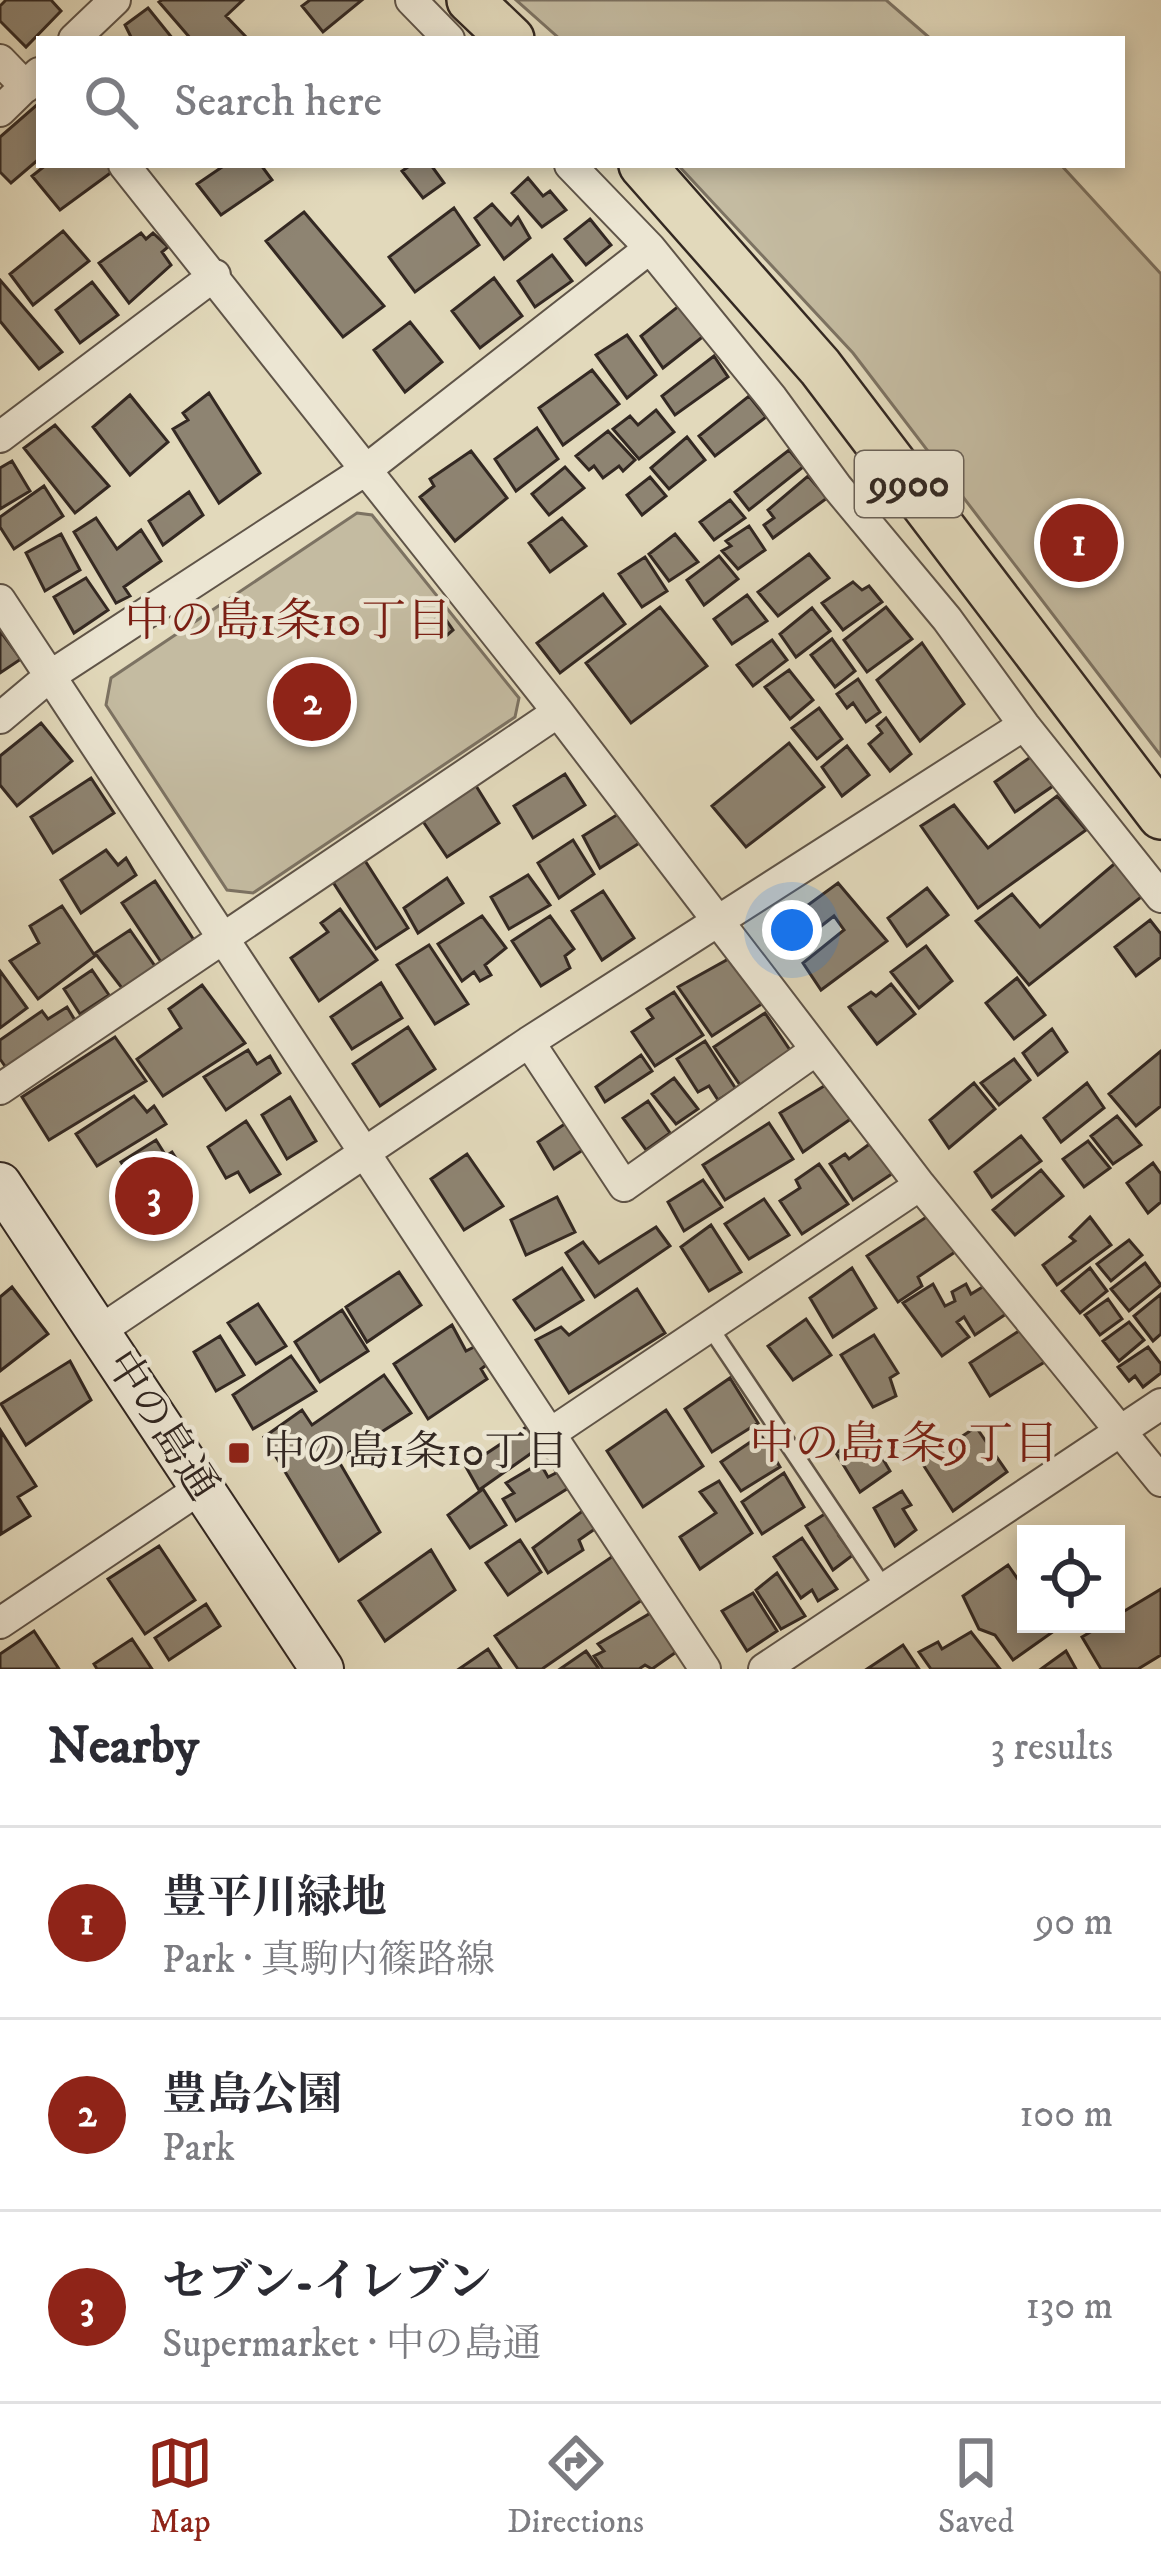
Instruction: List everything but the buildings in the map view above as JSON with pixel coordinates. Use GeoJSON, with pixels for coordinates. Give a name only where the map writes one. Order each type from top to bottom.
{"type":"FeatureCollection","features":[{"type":"Feature","properties":{"kind":"main road"},"geometry":{"type":"LineString","coordinates":[[470,0],[508,36]]}},
{"type":"Feature","properties":{"kind":"main road","name":"9900"},"geometry":{"type":"LineString","coordinates":[[645,168],[820,367],[1161,816]]}},
{"type":"Feature","properties":{"kind":"street"},"geometry":{"type":"LineString","coordinates":[[77,36],[116,0]]}},
{"type":"Feature","properties":{"kind":"street"},"geometry":{"type":"LineString","coordinates":[[411,0],[446,36]]}},
{"type":"Feature","properties":{"kind":"street"},"geometry":{"type":"LineString","coordinates":[[0,60],[33,80],[0,111]]}},
{"type":"Feature","properties":{"kind":"street"},"geometry":{"type":"LineString","coordinates":[[126,168],[558,712],[920,1185],[1161,1480]]}},
{"type":"Feature","properties":{"kind":"street"},"geometry":{"type":"LineString","coordinates":[[573,168],[650,248],[772,398],[1161,897]]}},
{"type":"Feature","properties":{"kind":"street"},"geometry":{"type":"LineString","coordinates":[[0,718],[50,676],[367,469],[650,248]]}},
{"type":"Feature","properties":{"kind":"street"},"geometry":{"type":"LineString","coordinates":[[0,437],[215,275]]}},
{"type":"Feature","properties":{"kind":"street"},"geometry":{"type":"LineString","coordinates":[[0,600],[705,1669]]}},
{"type":"Feature","properties":{"kind":"street"},"geometry":{"type":"LineString","coordinates":[[0,1089],[558,712]]}},
{"type":"Feature","properties":{"kind":"street"},"geometry":{"type":"LineString","coordinates":[[98,1332],[529,1042],[1024,725]]}},
{"type":"Feature","properties":{"kind":"street"},"geometry":{"type":"LineString","coordinates":[[529,1042],[624,1186],[816,1050]]}},
{"type":"Feature","properties":{"kind":"street","name":"中の島通"},"geometry":{"type":"LineString","coordinates":[[0,1184],[322,1669]]}},
{"type":"Feature","properties":{"kind":"street"},"geometry":{"type":"LineString","coordinates":[[548,1435],[920,1185]]}},
{"type":"Feature","properties":{"kind":"street"},"geometry":{"type":"LineString","coordinates":[[764,1669],[1161,1404]]}},
{"type":"Feature","properties":{"kind":"street"},"geometry":{"type":"LineString","coordinates":[[0,1623],[201,1488]]}},
{"type":"Feature","properties":{"kind":"lane"},"geometry":{"type":"LineString","coordinates":[[709,1326],[885,1589]]}},
{"type":"Feature","properties":{"kind":"shaded area"},"geometry":{"type":"Polygon","coordinates":[[[516,0],[886,0],[928,36],[557,36],[516,0]]]}},
{"type":"Feature","properties":{"kind":"shaded area"},"geometry":{"type":"Polygon","coordinates":[[[681,168],[1064,168],[1161,274],[1161,756],[853,353],[681,168]]]}},
{"type":"Feature","properties":{"kind":"shaded area"},"geometry":{"type":"Polygon","coordinates":[[[357,513],[372,515],[519,698],[515,717],[253,893],[227,890],[106,705],[111,678],[357,513]]]}},
{"type":"Feature","properties":{"kind":"place","name":"豊平川緑地"},"geometry":{"type":"Point","coordinates":[1079,543]}},
{"type":"Feature","properties":{"kind":"place","name":"豊島公園"},"geometry":{"type":"Point","coordinates":[312,702]}},
{"type":"Feature","properties":{"kind":"place","name":"セブン-イレブン"},"geometry":{"type":"Point","coordinates":[154,1196]}},
{"type":"Feature","properties":{"kind":"place","name":"中の島1条10丁目"},"geometry":{"type":"Point","coordinates":[239,1453]}},
{"type":"Feature","properties":{"kind":"district","name":"中の島1条10丁目"},"geometry":{"type":"Point","coordinates":[288,622]}},
{"type":"Feature","properties":{"kind":"district","name":"中の島1条9丁目"},"geometry":{"type":"Point","coordinates":[904,1445]}}]}
